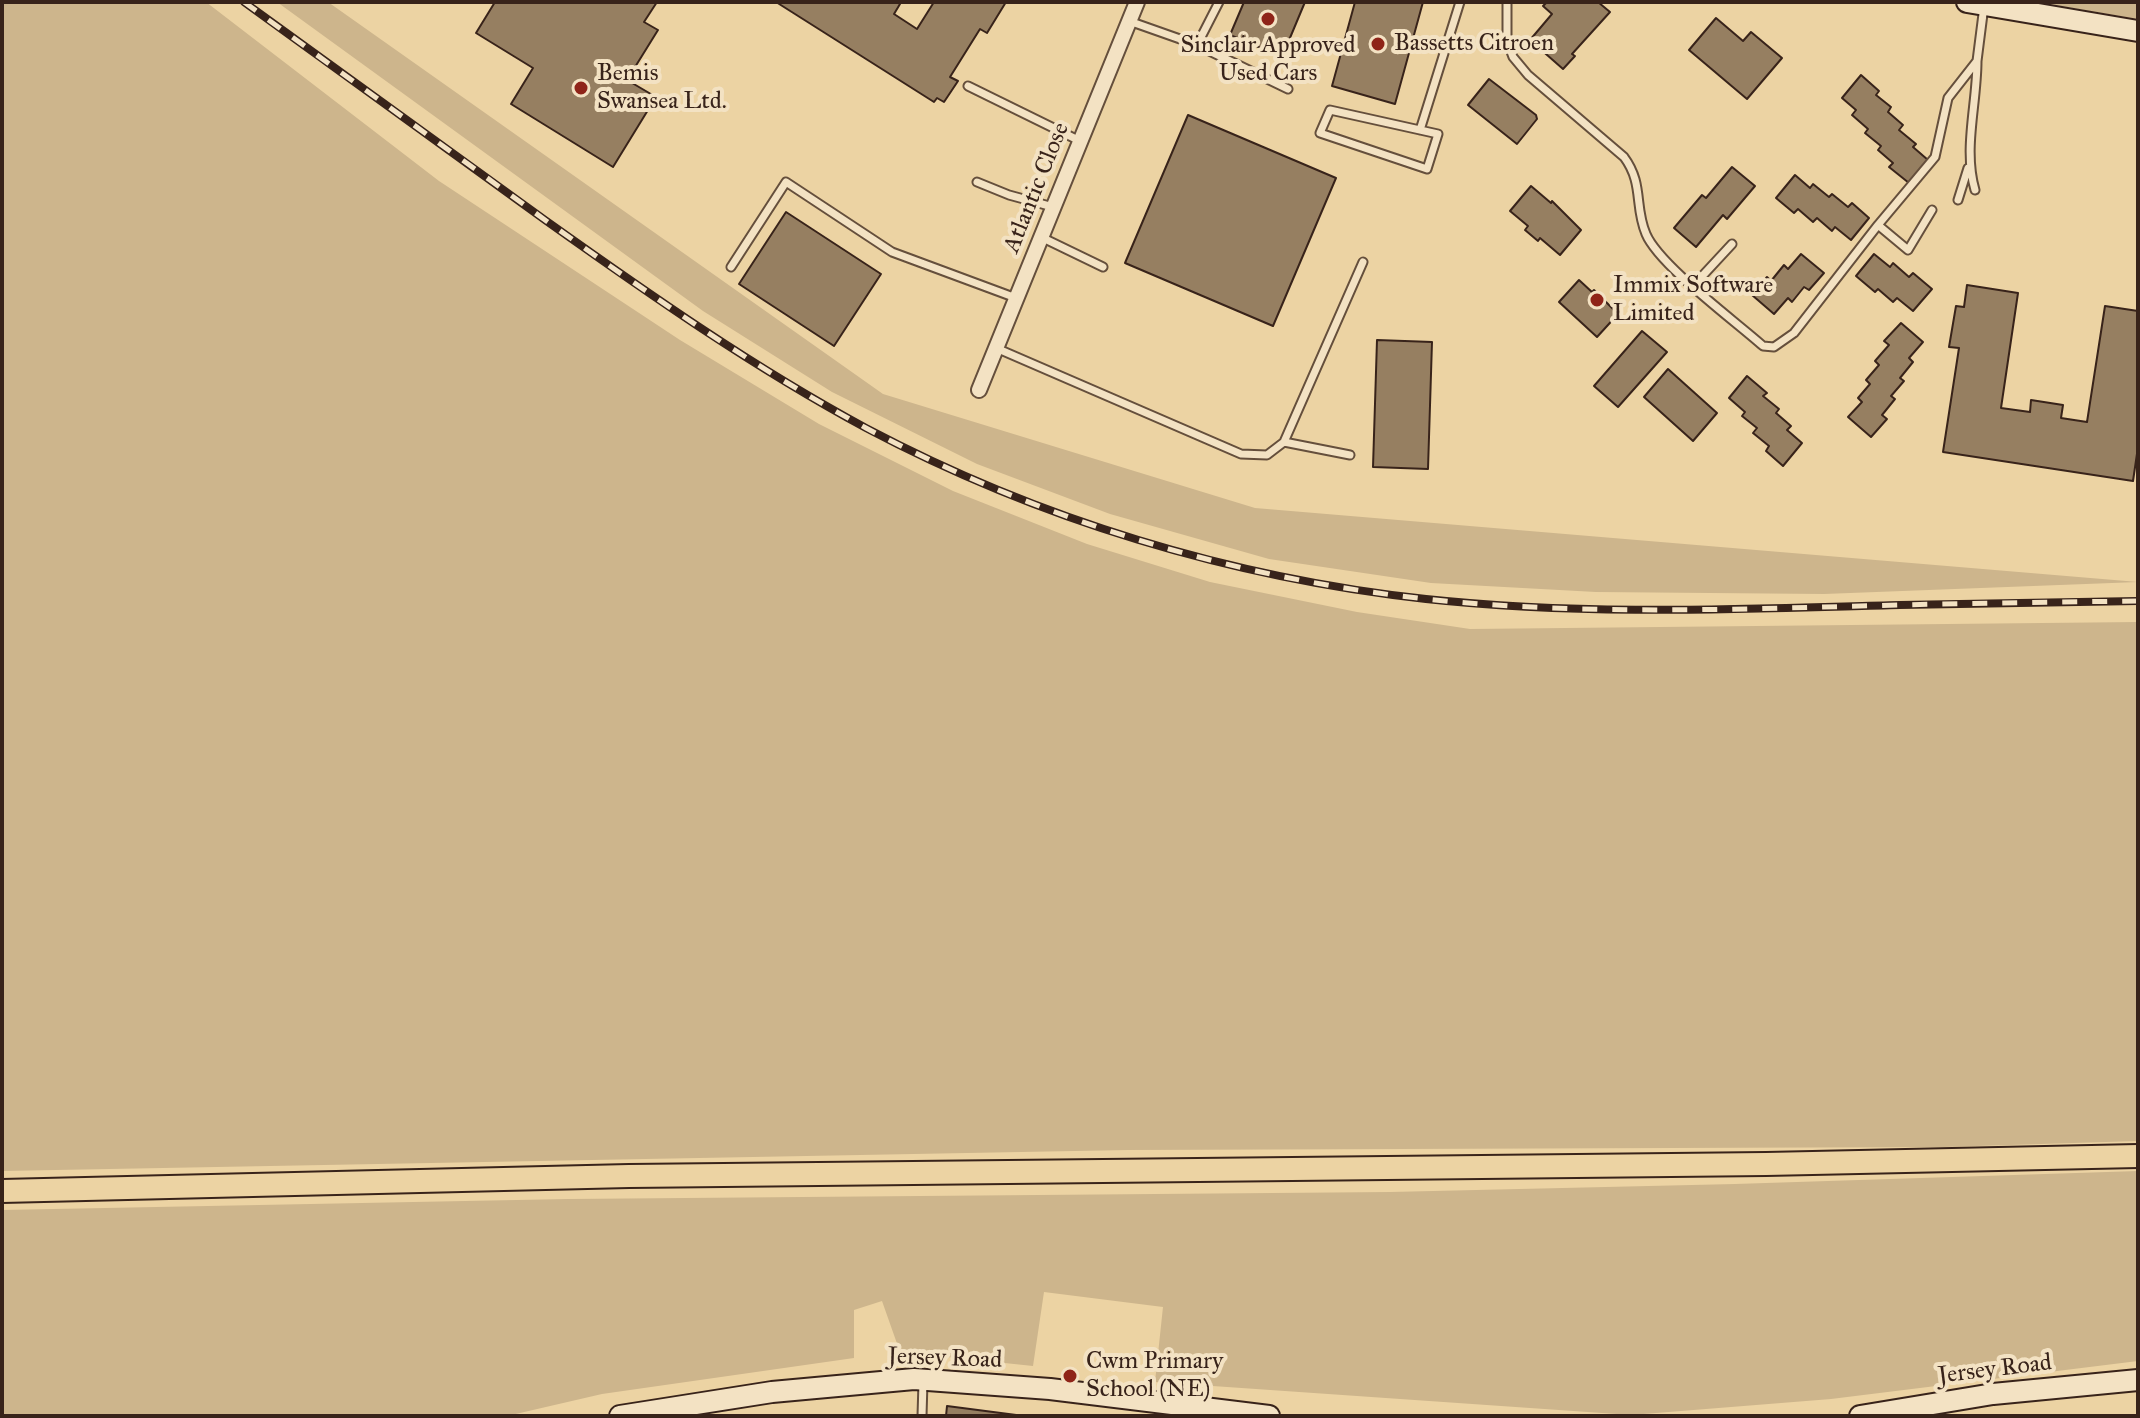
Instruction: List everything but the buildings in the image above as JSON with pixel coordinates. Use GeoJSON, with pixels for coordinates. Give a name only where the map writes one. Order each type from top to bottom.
{"type":"FeatureCollection","features":[{"type":"Feature","properties":{"kind":"main road"},"geometry":{"type":"LineString","coordinates":[[1975,4],[2138,31]]}},
{"type":"Feature","properties":{"kind":"main road"},"geometry":{"type":"LineString","coordinates":[[2,1191],[629,1176],[1766,1164],[2138,1156]]}},
{"type":"Feature","properties":{"kind":"main road","name":"Jersey Road"},"geometry":{"type":"LineString","coordinates":[[620,1416],[772,1392],[923,1380],[1050,1389],[1269,1416]]}},
{"type":"Feature","properties":{"kind":"main road","name":"Jersey Road"},"geometry":{"type":"LineString","coordinates":[[1860,1416],[1993,1394],[2138,1380]]}},
{"type":"Feature","properties":{"kind":"street","name":"Atlantic Close"},"geometry":{"type":"LineString","coordinates":[[979,390],[1137,2]]}},
{"type":"Feature","properties":{"kind":"lane"},"geometry":{"type":"LineString","coordinates":[[1197,45],[1219,2]]}},
{"type":"Feature","properties":{"kind":"lane"},"geometry":{"type":"LineString","coordinates":[[1420,130],[1460,2]]}},
{"type":"Feature","properties":{"kind":"lane"},"geometry":{"type":"LineString","coordinates":[[1507,2],[1507,41],[1513,57],[1528,75],[1624,157],[1635,171],[1647,236],[1656,250],[1763,346],[1774,347],[1794,333],[1935,157],[1948,98],[1977,61]]}},
{"type":"Feature","properties":{"kind":"lane"},"geometry":{"type":"LineString","coordinates":[[1958,200],[1968,168],[1977,61],[1975,4]]}},
{"type":"Feature","properties":{"kind":"lane"},"geometry":{"type":"LineString","coordinates":[[1129,21],[1197,45],[1288,89]]}},
{"type":"Feature","properties":{"kind":"lane"},"geometry":{"type":"LineString","coordinates":[[968,86],[1080,141]]}},
{"type":"Feature","properties":{"kind":"lane"},"geometry":{"type":"LineString","coordinates":[[1330,110],[1420,130],[1438,134],[1427,169],[1320,133],[1330,110]]}},
{"type":"Feature","properties":{"kind":"lane"},"geometry":{"type":"LineString","coordinates":[[1968,168],[1975,190]]}},
{"type":"Feature","properties":{"kind":"lane"},"geometry":{"type":"LineString","coordinates":[[731,267],[786,182],[892,252],[1016,298]]}},
{"type":"Feature","properties":{"kind":"lane"},"geometry":{"type":"LineString","coordinates":[[977,182],[1053,207]]}},
{"type":"Feature","properties":{"kind":"lane"},"geometry":{"type":"LineString","coordinates":[[1878,225],[1908,250],[1932,210]]}},
{"type":"Feature","properties":{"kind":"lane"},"geometry":{"type":"LineString","coordinates":[[1041,237],[1103,267]]}},
{"type":"Feature","properties":{"kind":"lane"},"geometry":{"type":"LineString","coordinates":[[1693,286],[1732,244]]}},
{"type":"Feature","properties":{"kind":"lane"},"geometry":{"type":"LineString","coordinates":[[996,348],[1241,454],[1267,455],[1284,442],[1363,262]]}},
{"type":"Feature","properties":{"kind":"lane"},"geometry":{"type":"LineString","coordinates":[[1284,442],[1350,455]]}},
{"type":"Feature","properties":{"kind":"lane"},"geometry":{"type":"LineString","coordinates":[[922,1416],[923,1380]]}},
{"type":"Feature","properties":{"kind":"shaded area"},"geometry":{"type":"Polygon","coordinates":[[[2,2],[206,2],[439,181],[680,340],[819,424],[953,491],[1087,544],[1210,582],[1357,612],[1470,629],[2138,622],[2138,1141],[1944,1147],[1128,1150],[2,1171],[2,2]]]}},
{"type":"Feature","properties":{"kind":"shaded area"},"geometry":{"type":"Polygon","coordinates":[[[277,2],[328,2],[883,394],[1255,508],[2138,582],[1824,594],[1596,592],[1431,583],[1269,559],[1110,514],[977,464],[832,392],[703,311],[277,2]]]}},
{"type":"Feature","properties":{"kind":"shaded area"},"geometry":{"type":"Polygon","coordinates":[[[2037,2],[2138,2],[2138,19],[2037,2]]]}},
{"type":"Feature","properties":{"kind":"shaded area"},"geometry":{"type":"Polygon","coordinates":[[[2138,1171],[2138,1361],[1831,1399],[1631,1415],[1155,1382],[1163,1307],[1044,1292],[1033,1366],[900,1352],[882,1301],[854,1310],[854,1358],[602,1394],[507,1416],[2,1416],[2,1210],[568,1199],[1390,1192],[2138,1171]]]}},
{"type":"Feature","properties":{"kind":"railway"},"geometry":{"type":"LineString","coordinates":[[244,2],[584,248],[702,329],[824,405],[931,461],[1068,517],[1138,540],[1209,560],[1353,589],[1426,599],[1545,608],[1663,610],[2138,601]]}},
{"type":"Feature","properties":{"kind":"place","name":"Sinclair Approved Used Cars"},"geometry":{"type":"Point","coordinates":[1268,19]}},
{"type":"Feature","properties":{"kind":"place","name":"Bassetts Citroen"},"geometry":{"type":"Point","coordinates":[1378,44]}},
{"type":"Feature","properties":{"kind":"place","name":"Bemis Swansea Ltd."},"geometry":{"type":"Point","coordinates":[581,88]}},
{"type":"Feature","properties":{"kind":"place","name":"Immix Software Limited"},"geometry":{"type":"Point","coordinates":[1597,300]}},
{"type":"Feature","properties":{"kind":"place","name":"Cwm Primary School (NE)"},"geometry":{"type":"Point","coordinates":[1070,1376]}}]}
